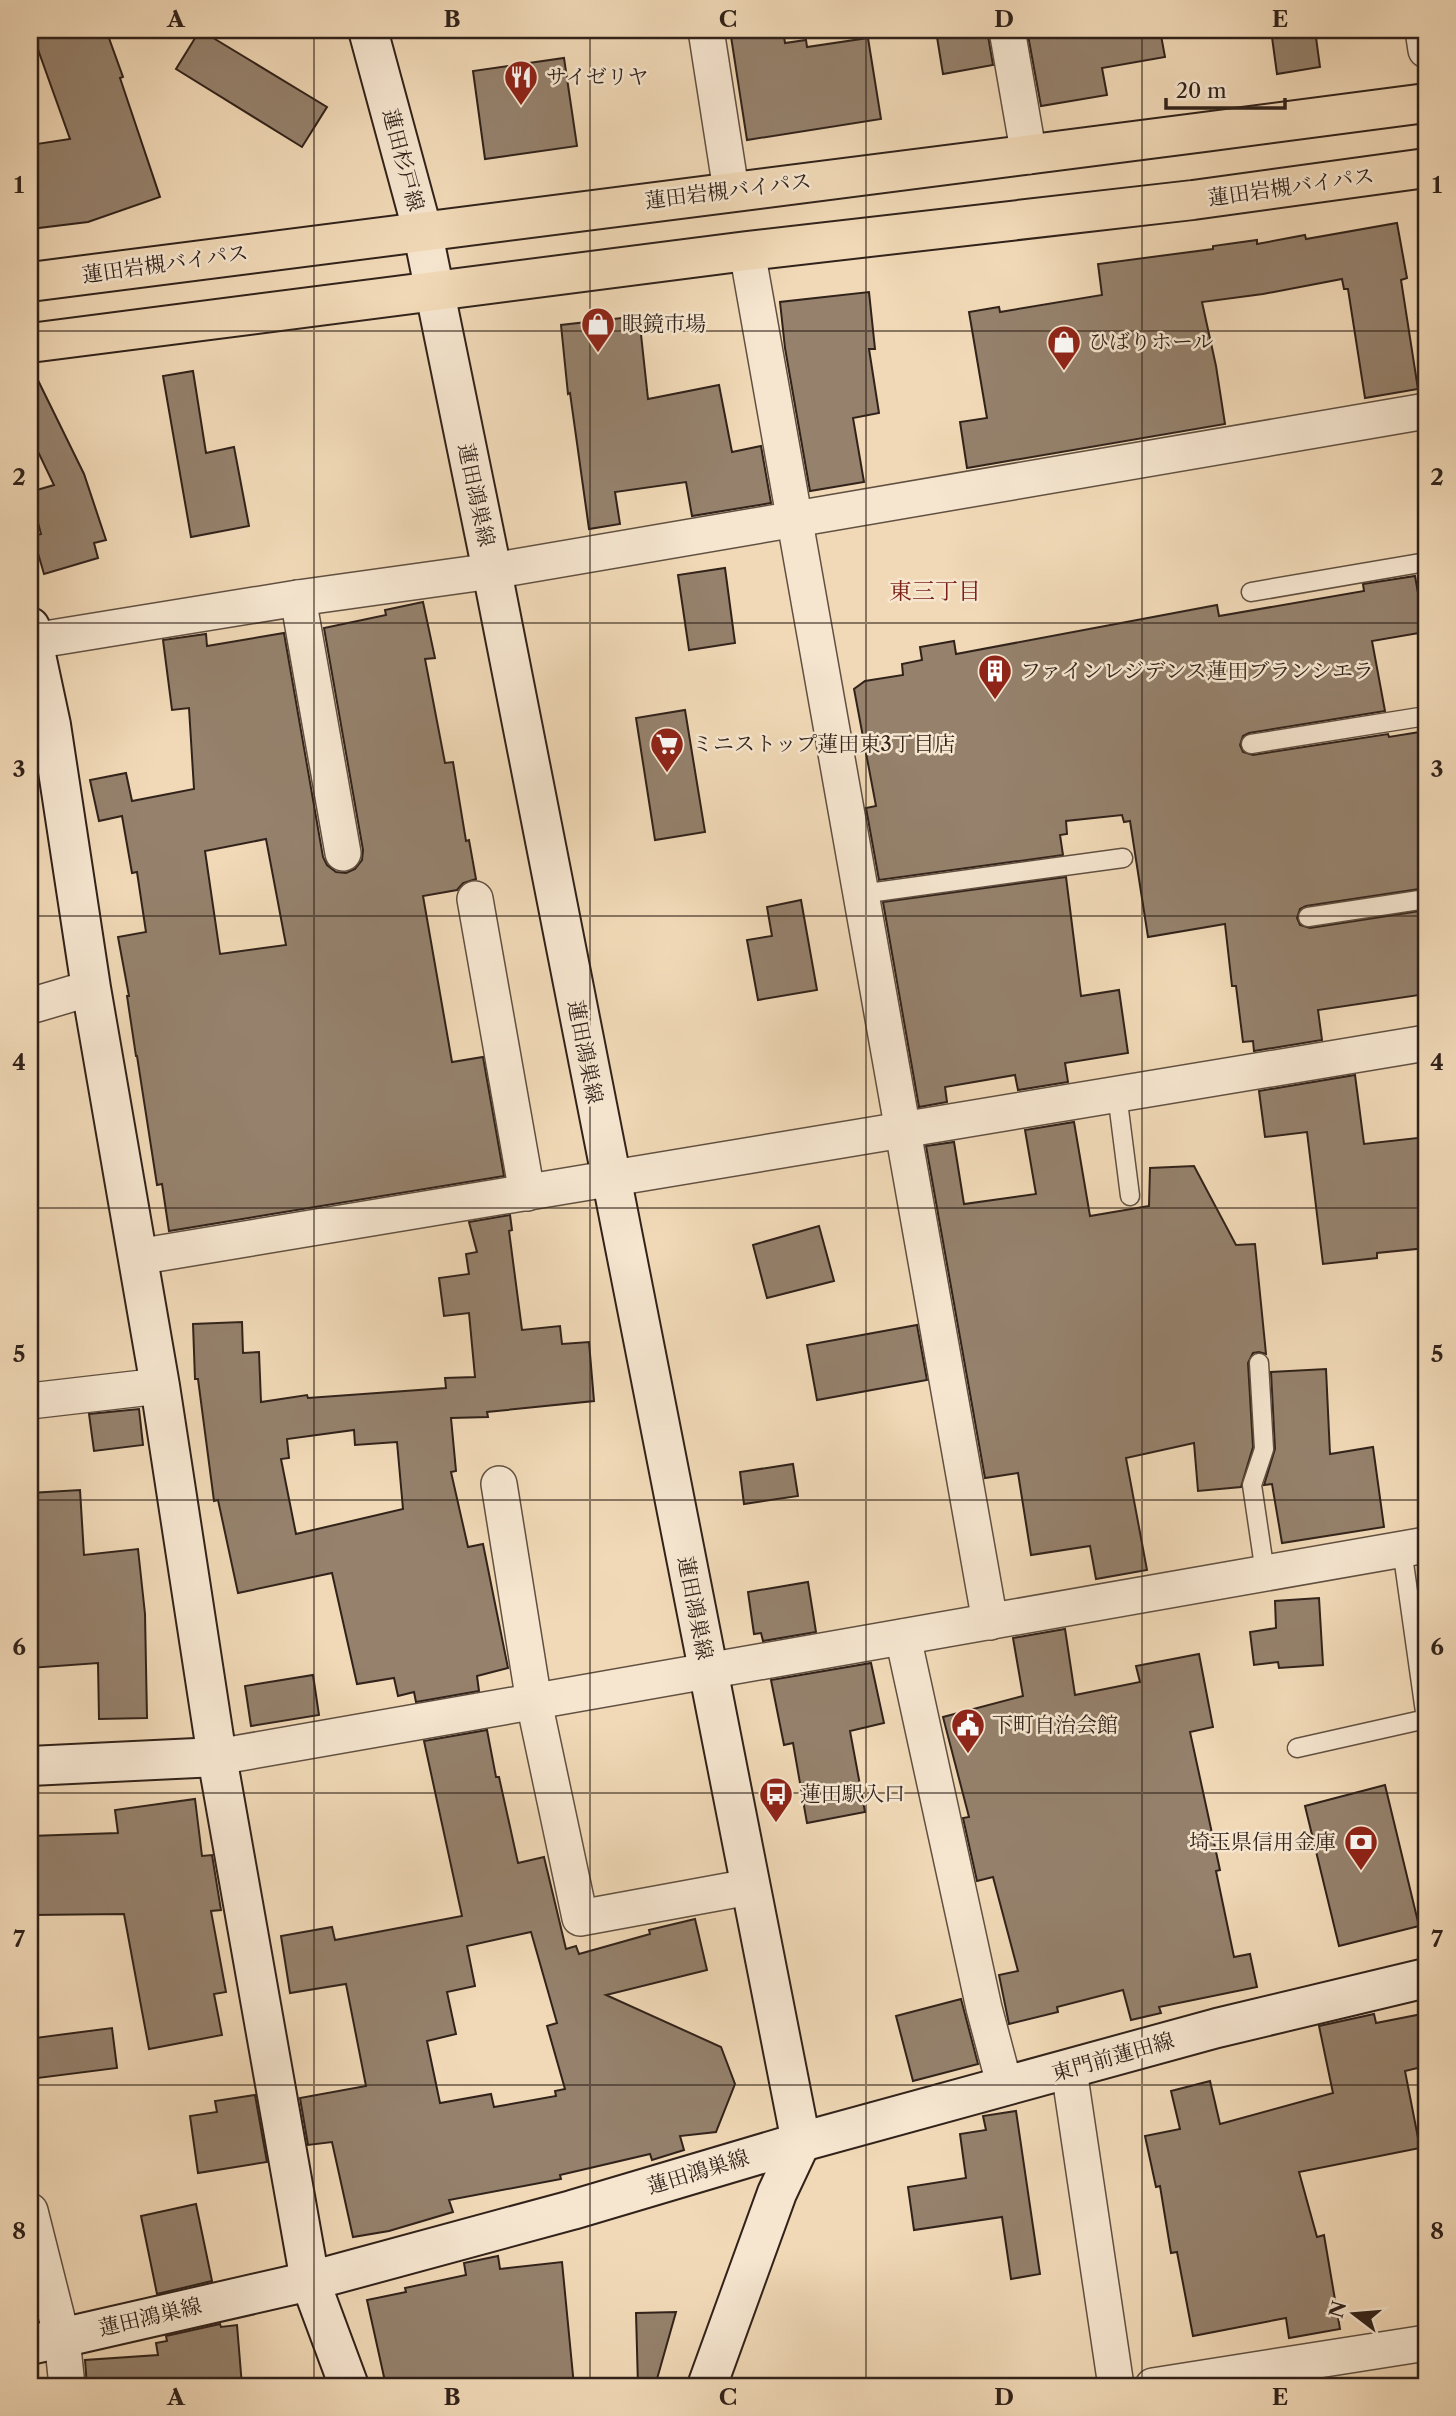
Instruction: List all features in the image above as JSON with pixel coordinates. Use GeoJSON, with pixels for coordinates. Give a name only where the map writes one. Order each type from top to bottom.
{"type":"FeatureCollection","features":[{"type":"Feature","properties":{"kind":"highway","name":"蓮田岩槻バイパス"},"geometry":{"type":"LineString","coordinates":[[30,282],[422,229],[1029,156],[1426,103]]}},
{"type":"Feature","properties":{"kind":"highway","name":"蓮田岩槻バイパス"},"geometry":{"type":"LineString","coordinates":[[30,342],[747,250],[1193,200],[1426,168]]}},
{"type":"Feature","properties":{"kind":"main road","name":"蓮田杉戸線"},"geometry":{"type":"LineString","coordinates":[[368,30],[422,229],[434,292]]}},
{"type":"Feature","properties":{"kind":"main road","name":"蓮田鴻巣線"},"geometry":{"type":"LineString","coordinates":[[46,2341],[310,2281],[572,2210],[801,2142],[492,571],[434,292]]}},
{"type":"Feature","properties":{"kind":"main road"},"geometry":{"type":"LineString","coordinates":[[32,634],[51,725],[91,988],[160,1386],[218,1757],[310,2281],[349,2386]]}},
{"type":"Feature","properties":{"kind":"main road"},"geometry":{"type":"LineString","coordinates":[[30,1766],[218,1757]]}},
{"type":"Feature","properties":{"kind":"main road","name":"東門前蓮田線"},"geometry":{"type":"LineString","coordinates":[[801,2142],[1217,2028],[1426,1978]]}},
{"type":"Feature","properties":{"kind":"main road"},"geometry":{"type":"LineString","coordinates":[[707,2386],[777,2193],[801,2142]]}},
{"type":"Feature","properties":{"kind":"street"},"geometry":{"type":"LineString","coordinates":[[706,30],[731,190]]}},
{"type":"Feature","properties":{"kind":"street"},"geometry":{"type":"LineString","coordinates":[[1007,30],[1029,156]]}},
{"type":"Feature","properties":{"kind":"street"},"geometry":{"type":"LineString","coordinates":[[1423,30],[1426,50]]}},
{"type":"Feature","properties":{"kind":"street"},"geometry":{"type":"LineString","coordinates":[[747,250],[990,1622]]}},
{"type":"Feature","properties":{"kind":"street"},"geometry":{"type":"LineString","coordinates":[[32,634],[492,571],[1426,411]]}},
{"type":"Feature","properties":{"kind":"street"},"geometry":{"type":"LineString","coordinates":[[298,598],[342,853]]}},
{"type":"Feature","properties":{"kind":"street"},"geometry":{"type":"LineString","coordinates":[[475,900],[527,1192]]}},
{"type":"Feature","properties":{"kind":"street"},"geometry":{"type":"LineString","coordinates":[[30,1006],[91,988]]}},
{"type":"Feature","properties":{"kind":"street"},"geometry":{"type":"LineString","coordinates":[[137,1257],[1426,1043]]}},
{"type":"Feature","properties":{"kind":"street"},"geometry":{"type":"LineString","coordinates":[[30,1401],[160,1386]]}},
{"type":"Feature","properties":{"kind":"street"},"geometry":{"type":"LineString","coordinates":[[499,1484],[534,1702],[580,1918],[749,1887]]}},
{"type":"Feature","properties":{"kind":"street"},"geometry":{"type":"LineString","coordinates":[[218,1757],[1414,1547]]}},
{"type":"Feature","properties":{"kind":"street"},"geometry":{"type":"LineString","coordinates":[[903,1637],[984,2008],[1005,2087]]}},
{"type":"Feature","properties":{"kind":"street"},"geometry":{"type":"LineString","coordinates":[[1069,2070],[1116,2386]]}},
{"type":"Feature","properties":{"kind":"street"},"geometry":{"type":"LineString","coordinates":[[30,2211],[46,2341],[67,2386]]}},
{"type":"Feature","properties":{"kind":"street"},"geometry":{"type":"LineString","coordinates":[[1153,2386],[1426,2343]]}},
{"type":"Feature","properties":{"kind":"lane"},"geometry":{"type":"LineString","coordinates":[[1251,592],[1426,562]]}},
{"type":"Feature","properties":{"kind":"lane"},"geometry":{"type":"LineString","coordinates":[[1251,744],[1426,716]]}},
{"type":"Feature","properties":{"kind":"lane"},"geometry":{"type":"LineString","coordinates":[[861,894],[1123,858]]}},
{"type":"Feature","properties":{"kind":"lane"},"geometry":{"type":"LineString","coordinates":[[1308,917],[1426,898]]}},
{"type":"Feature","properties":{"kind":"lane"},"geometry":{"type":"LineString","coordinates":[[1117,1094],[1130,1196]]}},
{"type":"Feature","properties":{"kind":"lane"},"geometry":{"type":"LineString","coordinates":[[1259,1363],[1264,1450],[1252,1485],[1265,1573]]}},
{"type":"Feature","properties":{"kind":"lane"},"geometry":{"type":"LineString","coordinates":[[1297,1748],[1426,1719],[1414,1547]]}},
{"type":"Feature","properties":{"kind":"building"},"geometry":{"type":"Polygon","coordinates":[[[31,30],[106,30],[160,197],[88,222],[30,229],[30,145],[70,139],[31,30]]]}},
{"type":"Feature","properties":{"kind":"building"},"geometry":{"type":"Polygon","coordinates":[[[200,30],[327,107],[302,147],[176,69],[200,30]]]}},
{"type":"Feature","properties":{"kind":"building"},"geometry":{"type":"Polygon","coordinates":[[[730,30],[783,30],[785,43],[806,40],[807,47],[868,38],[881,119],[747,140],[730,30]]]}},
{"type":"Feature","properties":{"kind":"building"},"geometry":{"type":"Polygon","coordinates":[[[987,30],[993,65],[943,74],[937,37],[987,30]]]}},
{"type":"Feature","properties":{"kind":"building"},"geometry":{"type":"Polygon","coordinates":[[[1027,30],[1160,30],[1165,57],[1102,68],[1107,95],[1041,106],[1027,30]]]}},
{"type":"Feature","properties":{"kind":"building"},"geometry":{"type":"Polygon","coordinates":[[[1271,30],[1315,30],[1320,67],[1277,74],[1271,30]]]}},
{"type":"Feature","properties":{"kind":"building"},"geometry":{"type":"Polygon","coordinates":[[[564,58],[577,146],[485,159],[473,71],[564,58]]]}},
{"type":"Feature","properties":{"kind":"building"},"geometry":{"type":"Polygon","coordinates":[[[1397,223],[1407,278],[1401,280],[1418,389],[1365,398],[1348,289],[1344,289],[1342,279],[1202,302],[1225,424],[967,468],[960,422],[987,418],[969,312],[999,307],[1000,312],[1102,295],[1098,264],[1213,249],[1213,246],[1257,240],[1257,244],[1305,235],[1306,239],[1397,223]]]}},
{"type":"Feature","properties":{"kind":"building"},"geometry":{"type":"Polygon","coordinates":[[[869,292],[875,349],[869,349],[879,413],[853,418],[864,482],[810,491],[785,348],[780,302],[869,292]]]}},
{"type":"Feature","properties":{"kind":"building"},"geometry":{"type":"Polygon","coordinates":[[[639,316],[648,399],[719,385],[732,452],[761,446],[771,503],[692,516],[686,482],[615,492],[620,524],[589,529],[570,393],[568,394],[561,325],[639,316]]]}},
{"type":"Feature","properties":{"kind":"building"},"geometry":{"type":"Polygon","coordinates":[[[30,364],[84,474],[106,540],[94,543],[98,558],[44,574],[33,536],[41,534],[30,492],[54,485],[30,435],[30,364]]]}},
{"type":"Feature","properties":{"kind":"building"},"geometry":{"type":"Polygon","coordinates":[[[193,371],[206,453],[234,447],[249,526],[191,537],[163,376],[193,371]]]}},
{"type":"Feature","properties":{"kind":"building"},"geometry":{"type":"Polygon","coordinates":[[[725,568],[735,643],[689,650],[678,575],[725,568]]]}},
{"type":"Feature","properties":{"kind":"building"},"geometry":{"type":"Polygon","coordinates":[[[1415,576],[1425,632],[1372,641],[1385,711],[1249,733],[1243,736],[1240,745],[1243,752],[1253,755],[1388,734],[1389,737],[1426,731],[1426,888],[1306,906],[1300,909],[1297,918],[1300,925],[1310,928],[1426,910],[1426,994],[1318,1010],[1322,1040],[1254,1051],[1253,1041],[1243,1042],[1236,986],[1232,986],[1225,924],[1148,937],[1130,821],[1124,822],[1122,815],[1066,821],[1067,834],[1060,835],[1063,855],[879,880],[866,808],[876,806],[854,689],[865,681],[903,675],[902,664],[922,660],[920,647],[954,641],[956,654],[1217,605],[1219,616],[1364,591],[1363,584],[1415,576]]]}},
{"type":"Feature","properties":{"kind":"building"},"geometry":{"type":"Polygon","coordinates":[[[423,602],[435,658],[425,659],[445,763],[453,762],[466,841],[469,840],[476,879],[463,883],[457,890],[423,896],[452,1062],[483,1057],[504,1176],[169,1231],[162,1184],[157,1185],[118,937],[146,932],[137,872],[132,873],[122,816],[99,821],[90,780],[126,773],[132,801],[194,789],[189,708],[172,710],[163,640],[206,634],[207,646],[284,633],[323,857],[327,865],[336,872],[346,873],[355,869],[362,860],[363,850],[324,628],[386,615],[385,610],[423,602]],[[266,839],[205,851],[220,954],[286,945],[266,839]]]}},
{"type":"Feature","properties":{"kind":"building"},"geometry":{"type":"Polygon","coordinates":[[[685,710],[705,832],[655,840],[636,718],[685,710]]]}},
{"type":"Feature","properties":{"kind":"building"},"geometry":{"type":"Polygon","coordinates":[[[1066,877],[1081,996],[1119,990],[1128,1053],[1065,1063],[1068,1082],[1018,1090],[1015,1075],[945,1087],[947,1102],[919,1107],[883,902],[1066,877]]]}},
{"type":"Feature","properties":{"kind":"building"},"geometry":{"type":"Polygon","coordinates":[[[801,900],[817,990],[758,1000],[747,940],[772,936],[767,907],[801,900]]]}},
{"type":"Feature","properties":{"kind":"building"},"geometry":{"type":"Polygon","coordinates":[[[1355,1075],[1364,1144],[1426,1137],[1426,1248],[1377,1253],[1377,1258],[1323,1264],[1307,1132],[1265,1137],[1259,1091],[1355,1075]]]}},
{"type":"Feature","properties":{"kind":"building"},"geometry":{"type":"Polygon","coordinates":[[[1074,1122],[1090,1216],[1149,1206],[1150,1168],[1194,1166],[1236,1245],[1255,1244],[1266,1354],[1253,1353],[1248,1363],[1253,1447],[1241,1487],[1198,1491],[1194,1443],[1126,1458],[1147,1570],[1096,1579],[1090,1546],[1031,1555],[1018,1473],[985,1478],[926,1146],[954,1142],[964,1204],[1036,1194],[1025,1130],[1074,1122]]]}},
{"type":"Feature","properties":{"kind":"building"},"geometry":{"type":"Polygon","coordinates":[[[510,1215],[512,1230],[509,1231],[522,1330],[560,1326],[562,1344],[589,1342],[594,1401],[487,1412],[488,1417],[451,1418],[456,1471],[451,1472],[468,1547],[483,1544],[508,1668],[477,1676],[479,1691],[416,1702],[414,1692],[398,1696],[394,1678],[357,1684],[332,1573],[238,1593],[218,1500],[214,1501],[198,1379],[195,1379],[193,1324],[242,1322],[243,1353],[259,1352],[261,1402],[307,1395],[308,1398],[446,1388],[445,1378],[475,1377],[469,1313],[444,1316],[439,1278],[469,1274],[466,1254],[477,1252],[469,1222],[510,1215]],[[354,1430],[287,1439],[289,1458],[281,1459],[296,1534],[403,1509],[397,1442],[355,1445],[354,1430]]]}},
{"type":"Feature","properties":{"kind":"building"},"geometry":{"type":"Polygon","coordinates":[[[819,1226],[834,1281],[767,1298],[753,1245],[819,1226]]]}},
{"type":"Feature","properties":{"kind":"building"},"geometry":{"type":"Polygon","coordinates":[[[917,1325],[927,1380],[817,1400],[807,1345],[917,1325]]]}},
{"type":"Feature","properties":{"kind":"building"},"geometry":{"type":"Polygon","coordinates":[[[1326,1369],[1330,1454],[1373,1447],[1384,1527],[1282,1543],[1272,1484],[1264,1485],[1275,1449],[1271,1372],[1326,1369]]]}},
{"type":"Feature","properties":{"kind":"building"},"geometry":{"type":"Polygon","coordinates":[[[139,1409],[143,1445],[94,1451],[89,1414],[139,1409]]]}},
{"type":"Feature","properties":{"kind":"building"},"geometry":{"type":"Polygon","coordinates":[[[793,1464],[798,1496],[744,1504],[740,1472],[793,1464]]]}},
{"type":"Feature","properties":{"kind":"building"},"geometry":{"type":"Polygon","coordinates":[[[80,1490],[84,1555],[138,1549],[145,1614],[147,1718],[99,1719],[98,1663],[30,1668],[30,1493],[80,1490]]]}},
{"type":"Feature","properties":{"kind":"building"},"geometry":{"type":"Polygon","coordinates":[[[808,1582],[816,1632],[763,1641],[761,1633],[754,1634],[748,1592],[808,1582]]]}},
{"type":"Feature","properties":{"kind":"building"},"geometry":{"type":"Polygon","coordinates":[[[1319,1598],[1323,1665],[1279,1668],[1278,1662],[1254,1665],[1250,1632],[1276,1628],[1275,1601],[1319,1598]]]}},
{"type":"Feature","properties":{"kind":"building"},"geometry":{"type":"Polygon","coordinates":[[[1065,1629],[1075,1695],[1140,1682],[1136,1666],[1199,1654],[1213,1727],[1190,1732],[1220,1870],[1216,1871],[1234,1957],[1250,1954],[1257,1987],[1159,2007],[1161,2013],[1131,2020],[1123,1990],[1057,2007],[1058,2012],[1009,2024],[999,1975],[1018,1971],[993,1877],[977,1881],[963,1818],[969,1817],[943,1717],[1023,1696],[1013,1638],[1065,1629]]]}},
{"type":"Feature","properties":{"kind":"building"},"geometry":{"type":"Polygon","coordinates":[[[871,1663],[884,1723],[850,1731],[865,1812],[807,1823],[793,1743],[784,1745],[771,1680],[871,1663]]]}},
{"type":"Feature","properties":{"kind":"building"},"geometry":{"type":"Polygon","coordinates":[[[313,1675],[319,1715],[251,1726],[245,1686],[313,1675]]]}},
{"type":"Feature","properties":{"kind":"building"},"geometry":{"type":"Polygon","coordinates":[[[487,1730],[518,1863],[544,1857],[566,1949],[576,1946],[579,1954],[650,1934],[649,1930],[695,1919],[707,1970],[606,1995],[721,2047],[735,2084],[716,2132],[680,2136],[684,2150],[652,2160],[650,2154],[560,2175],[561,2179],[449,2200],[453,2212],[389,2231],[353,2237],[332,2142],[308,2145],[300,2098],[366,2086],[346,1984],[290,1993],[281,1936],[332,1927],[335,1940],[462,1916],[424,1741],[487,1730]],[[531,1932],[467,1946],[475,1986],[447,1992],[456,2034],[427,2041],[440,2103],[491,2094],[494,2107],[556,2096],[555,2091],[565,2089],[547,2026],[557,2023],[531,1932]]]}},
{"type":"Feature","properties":{"kind":"building"},"geometry":{"type":"Polygon","coordinates":[[[1385,1785],[1419,1926],[1339,1946],[1305,1806],[1385,1785]]]}},
{"type":"Feature","properties":{"kind":"building"},"geometry":{"type":"Polygon","coordinates":[[[195,1799],[202,1856],[212,1855],[221,1910],[211,1911],[226,1992],[214,1994],[222,2035],[149,2049],[124,1914],[30,1915],[30,1836],[118,1833],[115,1810],[195,1799]]]}},
{"type":"Feature","properties":{"kind":"building"},"geometry":{"type":"Polygon","coordinates":[[[961,1999],[978,2064],[913,2081],[896,2016],[961,1999]]]}},
{"type":"Feature","properties":{"kind":"building"},"geometry":{"type":"Polygon","coordinates":[[[1374,2014],[1376,2023],[1422,2014],[1426,2035],[1426,2066],[1405,2071],[1420,2148],[1299,2172],[1317,2237],[1324,2235],[1340,2329],[1289,2338],[1286,2318],[1193,2336],[1177,2252],[1171,2253],[1160,2186],[1156,2187],[1145,2136],[1180,2129],[1171,2091],[1210,2081],[1220,2124],[1333,2093],[1319,2026],[1374,2014]]]}},
{"type":"Feature","properties":{"kind":"building"},"geometry":{"type":"Polygon","coordinates":[[[112,2028],[117,2068],[38,2078],[35,2038],[112,2028]]]}},
{"type":"Feature","properties":{"kind":"building"},"geometry":{"type":"Polygon","coordinates":[[[255,2095],[267,2162],[198,2173],[190,2116],[217,2112],[215,2101],[255,2095]]]}},
{"type":"Feature","properties":{"kind":"building"},"geometry":{"type":"Polygon","coordinates":[[[1016,2111],[1040,2274],[1011,2279],[1002,2217],[914,2230],[908,2187],[966,2178],[960,2134],[986,2130],[983,2116],[1016,2111]]]}},
{"type":"Feature","properties":{"kind":"building"},"geometry":{"type":"Polygon","coordinates":[[[196,2204],[212,2281],[157,2294],[141,2216],[196,2204]]]}},
{"type":"Feature","properties":{"kind":"building"},"geometry":{"type":"Polygon","coordinates":[[[498,2256],[500,2269],[562,2262],[574,2386],[386,2386],[367,2300],[406,2292],[405,2288],[466,2275],[464,2263],[498,2256]]]}},
{"type":"Feature","properties":{"kind":"building"},"geometry":{"type":"Polygon","coordinates":[[[676,2312],[655,2386],[638,2386],[636,2313],[676,2312]]]}},
{"type":"Feature","properties":{"kind":"building"},"geometry":{"type":"Polygon","coordinates":[[[220,2324],[221,2327],[237,2325],[242,2386],[87,2386],[85,2360],[158,2355],[156,2343],[167,2341],[166,2336],[220,2324]]]}},
{"type":"Feature","properties":{"kind":"place","name":"サイゼリヤ"},"geometry":{"type":"Point","coordinates":[521,107]}},
{"type":"Feature","properties":{"kind":"place","name":"眼鏡市場"},"geometry":{"type":"Point","coordinates":[598,354]}},
{"type":"Feature","properties":{"kind":"place","name":"ひばりホール"},"geometry":{"type":"Point","coordinates":[1064,372]}},
{"type":"Feature","properties":{"kind":"place","name":"ファインレジデンス蓮田ブランシエラ"},"geometry":{"type":"Point","coordinates":[995,701]}},
{"type":"Feature","properties":{"kind":"place","name":"ミニストップ蓮田東3丁目店"},"geometry":{"type":"Point","coordinates":[667,774]}},
{"type":"Feature","properties":{"kind":"place","name":"下町自治会館"},"geometry":{"type":"Point","coordinates":[968,1755]}},
{"type":"Feature","properties":{"kind":"place","name":"蓮田駅入口"},"geometry":{"type":"Point","coordinates":[776,1824]}},
{"type":"Feature","properties":{"kind":"place","name":"埼玉県信用金庫"},"geometry":{"type":"Point","coordinates":[1361,1872]}},
{"type":"Feature","properties":{"kind":"district","name":"東三丁目"},"geometry":{"type":"Point","coordinates":[935,591]}}]}
